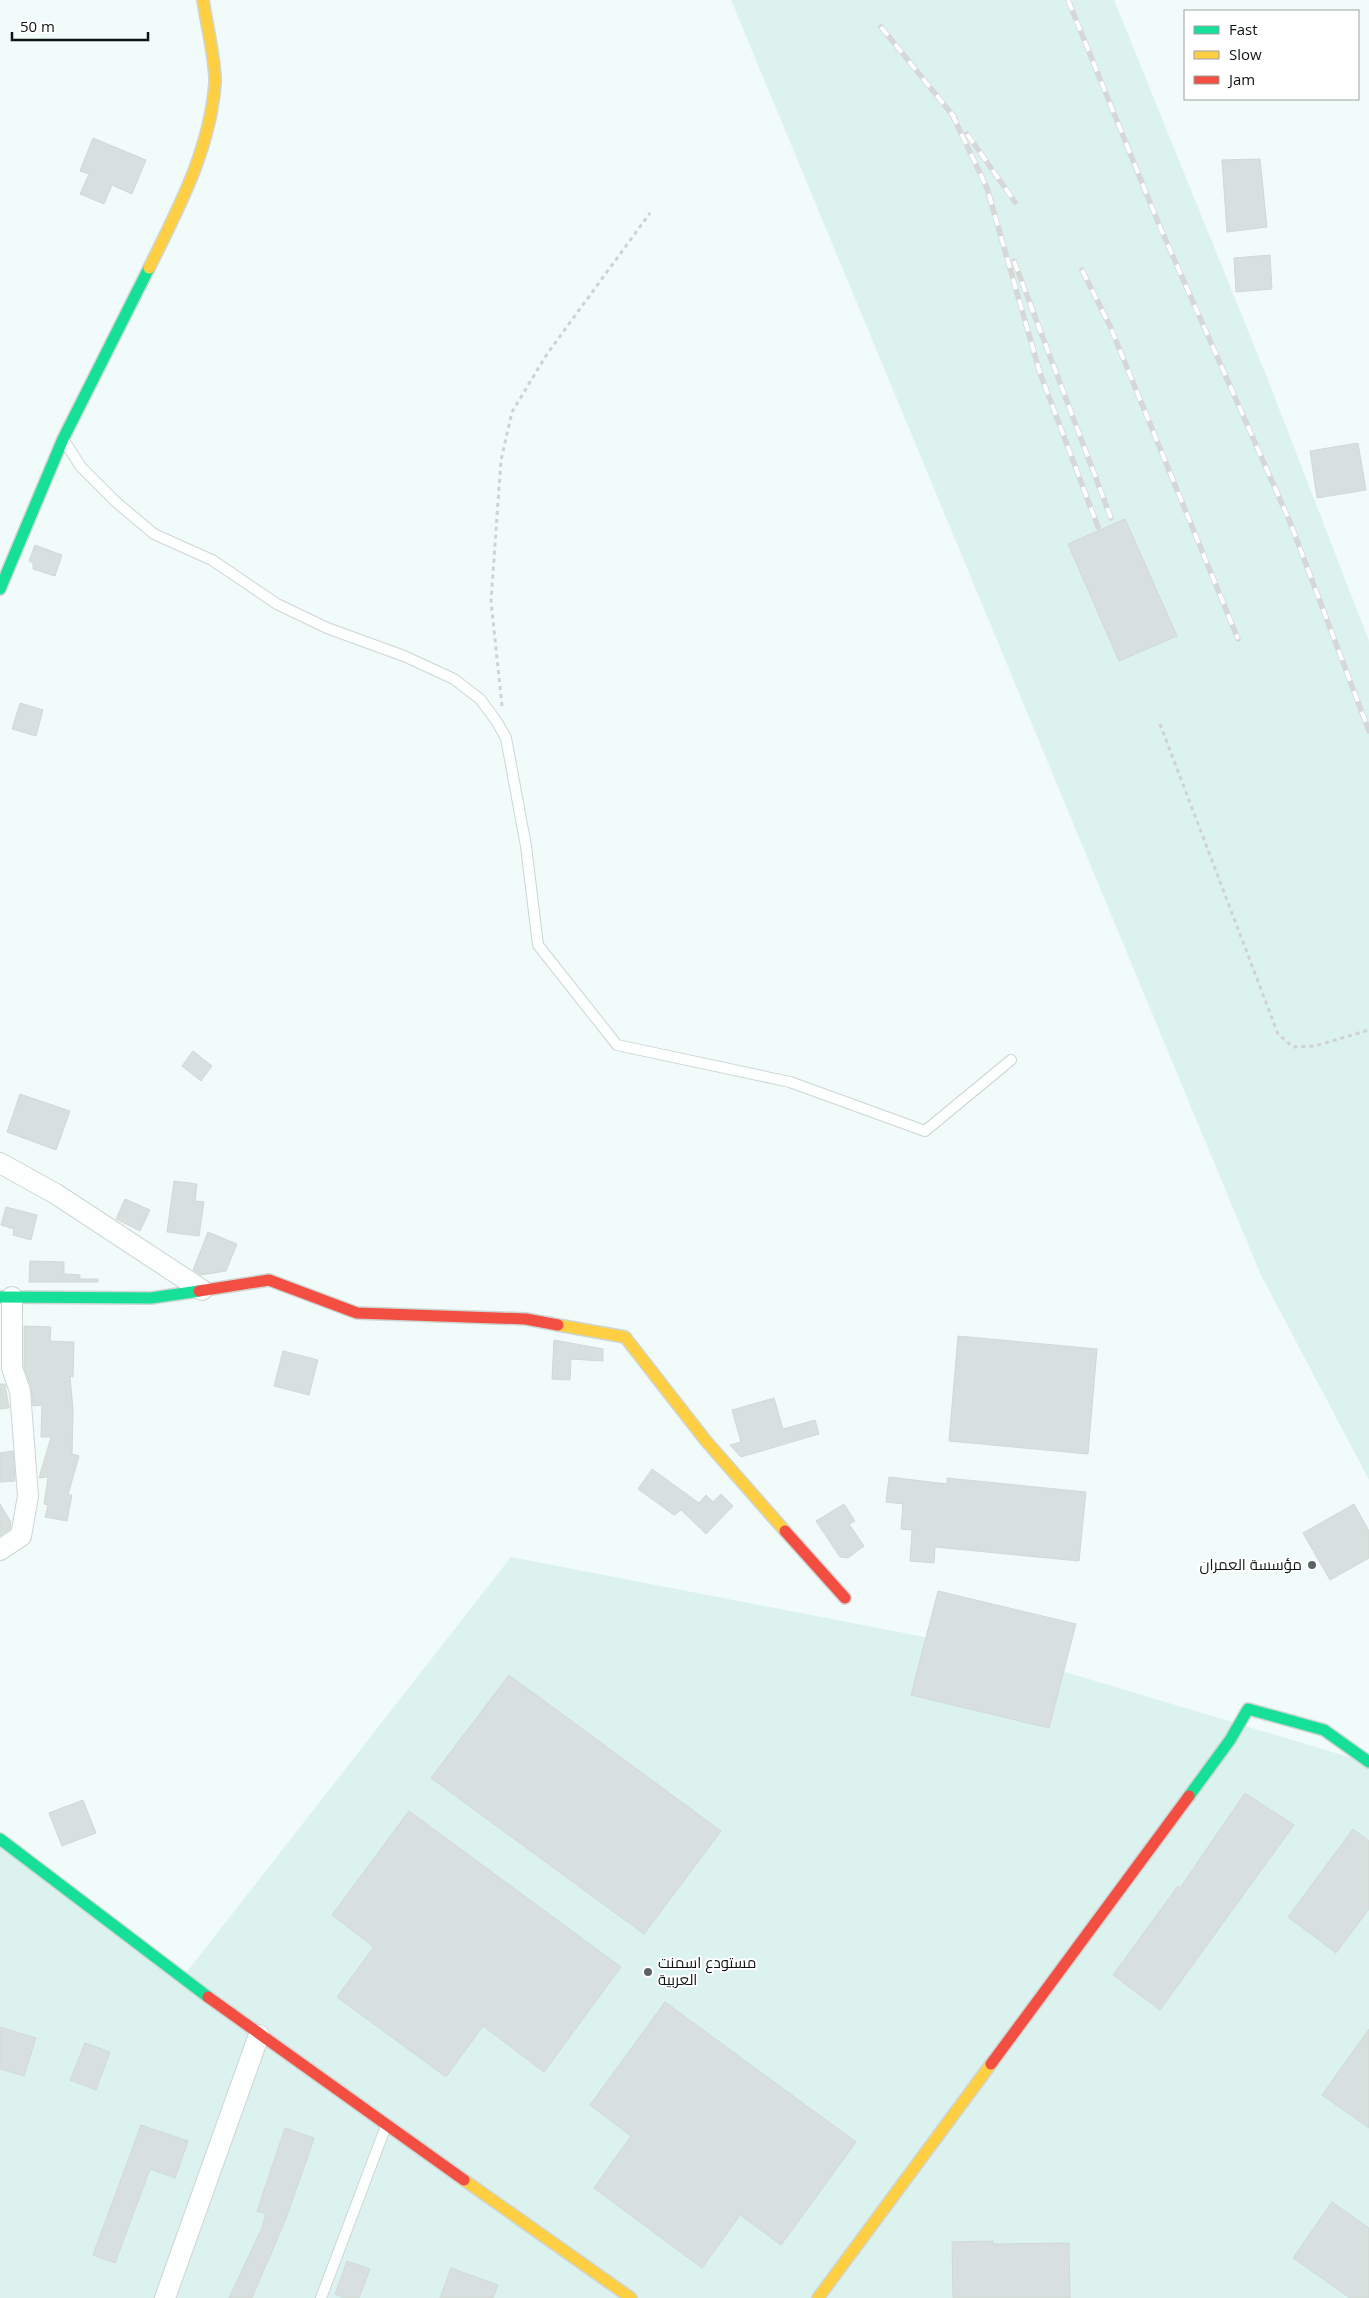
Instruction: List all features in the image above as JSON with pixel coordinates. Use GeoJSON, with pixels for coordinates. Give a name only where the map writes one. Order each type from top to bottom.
{"type":"FeatureCollection","features":[{"type":"Feature","properties":{"kind":"street"},"geometry":{"type":"LineString","coordinates":[[0,589],[63,440],[187,192],[208,130],[215,81],[203,0]]}},
{"type":"Feature","properties":{"kind":"street"},"geometry":{"type":"LineString","coordinates":[[0,1163],[56,1194],[202,1290]]}},
{"type":"Feature","properties":{"kind":"street"},"geometry":{"type":"LineString","coordinates":[[0,1550],[21,1536],[28,1496],[20,1390],[12,1368],[6,1297],[151,1298],[269,1280],[357,1313],[526,1319],[625,1337],[706,1441],[845,1598]]}},
{"type":"Feature","properties":{"kind":"street"},"geometry":{"type":"LineString","coordinates":[[818,2298],[1230,1740],[1248,1709],[1324,1730],[1369,1762]]}},
{"type":"Feature","properties":{"kind":"street"},"geometry":{"type":"LineString","coordinates":[[0,1839],[259,2035],[631,2298]]}},
{"type":"Feature","properties":{"kind":"street"},"geometry":{"type":"LineString","coordinates":[[165,2298],[259,2035]]}},
{"type":"Feature","properties":{"kind":"lane"},"geometry":{"type":"LineString","coordinates":[[63,440],[81,466],[116,502],[154,534],[212,560],[277,604],[327,628],[404,656],[454,678],[480,700],[497,722],[506,738],[526,846],[538,945],[617,1045],[790,1082],[926,1131],[1011,1060]]}},
{"type":"Feature","properties":{"kind":"lane"},"geometry":{"type":"LineString","coordinates":[[321,2298],[386,2125]]}},
{"type":"Feature","properties":{"kind":"path"},"geometry":{"type":"LineString","coordinates":[[503,709],[491,602],[501,460],[512,412],[547,354],[650,213]]}},
{"type":"Feature","properties":{"kind":"path"},"geometry":{"type":"LineString","coordinates":[[1160,724],[1278,1034],[1293,1047],[1315,1046],[1369,1030]]}},
{"type":"Feature","properties":{"kind":"shaded area"},"geometry":{"type":"Polygon","coordinates":[[[731,0],[1114,0],[1268,380],[1369,641],[1369,1480],[1260,1273],[731,0]]]}},
{"type":"Feature","properties":{"kind":"shaded area"},"geometry":{"type":"Polygon","coordinates":[[[511,1557],[992,1650],[1369,1763],[1369,2298],[0,2298],[0,1845],[179,1982],[511,1557]]]}},
{"type":"Feature","properties":{"kind":"building"},"geometry":{"type":"Polygon","coordinates":[[[93,138],[146,160],[132,194],[112,185],[104,204],[80,194],[89,174],[80,171],[93,138]]]}},
{"type":"Feature","properties":{"kind":"building"},"geometry":{"type":"Polygon","coordinates":[[[1260,159],[1267,227],[1227,232],[1222,160],[1260,159]]]}},
{"type":"Feature","properties":{"kind":"building"},"geometry":{"type":"Polygon","coordinates":[[[1270,255],[1272,289],[1236,292],[1234,258],[1270,255]]]}},
{"type":"Feature","properties":{"kind":"building"},"geometry":{"type":"Polygon","coordinates":[[[1358,443],[1366,490],[1317,498],[1310,451],[1358,443]]]}},
{"type":"Feature","properties":{"kind":"building"},"geometry":{"type":"Polygon","coordinates":[[[1125,519],[1177,636],[1119,661],[1068,544],[1125,519]]]}},
{"type":"Feature","properties":{"kind":"building"},"geometry":{"type":"Polygon","coordinates":[[[35,545],[62,555],[55,576],[33,569],[33,563],[29,561],[35,545]]]}},
{"type":"Feature","properties":{"kind":"building"},"geometry":{"type":"Polygon","coordinates":[[[20,703],[43,710],[36,736],[12,729],[20,703]]]}},
{"type":"Feature","properties":{"kind":"building"},"geometry":{"type":"Polygon","coordinates":[[[193,1051],[212,1066],[201,1081],[182,1066],[193,1051]]]}},
{"type":"Feature","properties":{"kind":"building"},"geometry":{"type":"Polygon","coordinates":[[[20,1094],[70,1111],[56,1150],[7,1132],[20,1094]]]}},
{"type":"Feature","properties":{"kind":"building"},"geometry":{"type":"Polygon","coordinates":[[[174,1181],[197,1184],[195,1201],[204,1202],[199,1236],[167,1232],[174,1181]]]}},
{"type":"Feature","properties":{"kind":"building"},"geometry":{"type":"Polygon","coordinates":[[[125,1199],[150,1210],[140,1231],[116,1219],[125,1199]]]}},
{"type":"Feature","properties":{"kind":"building"},"geometry":{"type":"Polygon","coordinates":[[[6,1207],[37,1215],[31,1240],[13,1235],[14,1229],[1,1225],[6,1207]]]}},
{"type":"Feature","properties":{"kind":"building"},"geometry":{"type":"Polygon","coordinates":[[[208,1232],[237,1244],[226,1271],[201,1275],[193,1270],[208,1232]]]}},
{"type":"Feature","properties":{"kind":"building"},"geometry":{"type":"Polygon","coordinates":[[[30,1261],[64,1262],[64,1274],[80,1275],[80,1279],[98,1279],[98,1282],[29,1282],[30,1261]]]}},
{"type":"Feature","properties":{"kind":"building"},"geometry":{"type":"Polygon","coordinates":[[[24,1326],[51,1327],[50,1341],[74,1342],[73,1377],[70,1376],[73,1410],[72,1454],[79,1456],[68,1495],[72,1495],[67,1521],[45,1517],[48,1505],[44,1504],[48,1477],[39,1478],[51,1437],[41,1437],[42,1405],[33,1406],[31,1387],[24,1367],[24,1326]]]}},
{"type":"Feature","properties":{"kind":"building"},"geometry":{"type":"Polygon","coordinates":[[[958,1336],[1097,1349],[1088,1454],[949,1441],[958,1336]]]}},
{"type":"Feature","properties":{"kind":"building"},"geometry":{"type":"Polygon","coordinates":[[[554,1340],[603,1349],[603,1361],[571,1359],[570,1380],[552,1379],[554,1340]]]}},
{"type":"Feature","properties":{"kind":"building"},"geometry":{"type":"Polygon","coordinates":[[[283,1351],[318,1360],[309,1395],[274,1386],[283,1351]]]}},
{"type":"Feature","properties":{"kind":"building"},"geometry":{"type":"Polygon","coordinates":[[[0,1384],[5,1384],[9,1408],[0,1409],[0,1384]]]}},
{"type":"Feature","properties":{"kind":"building"},"geometry":{"type":"Polygon","coordinates":[[[774,1398],[783,1429],[815,1420],[819,1434],[741,1457],[730,1445],[741,1442],[732,1410],[774,1398]]]}},
{"type":"Feature","properties":{"kind":"building"},"geometry":{"type":"Polygon","coordinates":[[[13,1451],[15,1481],[0,1482],[0,1453],[13,1451]]]}},
{"type":"Feature","properties":{"kind":"building"},"geometry":{"type":"Polygon","coordinates":[[[652,1469],[699,1503],[706,1495],[713,1502],[721,1494],[733,1506],[706,1534],[681,1510],[674,1515],[638,1489],[652,1469]]]}},
{"type":"Feature","properties":{"kind":"building"},"geometry":{"type":"Polygon","coordinates":[[[889,1477],[947,1484],[947,1478],[1086,1492],[1079,1561],[935,1547],[934,1563],[910,1561],[912,1530],[901,1529],[903,1504],[886,1502],[889,1477]]]}},
{"type":"Feature","properties":{"kind":"building"},"geometry":{"type":"Polygon","coordinates":[[[0,1504],[11,1522],[10,1529],[0,1536],[0,1504]]]}},
{"type":"Feature","properties":{"kind":"building"},"geometry":{"type":"Polygon","coordinates":[[[844,1504],[855,1521],[849,1524],[864,1546],[848,1558],[840,1557],[816,1521],[844,1504]]]}},
{"type":"Feature","properties":{"kind":"building","name":"مؤسسة العمران"},"geometry":{"type":"Polygon","coordinates":[[[1354,1504],[1369,1531],[1369,1558],[1330,1580],[1303,1533],[1354,1504]]]}},
{"type":"Feature","properties":{"kind":"building"},"geometry":{"type":"Polygon","coordinates":[[[938,1591],[1076,1624],[1049,1728],[911,1695],[938,1591]]]}},
{"type":"Feature","properties":{"kind":"building"},"geometry":{"type":"Polygon","coordinates":[[[509,1675],[721,1831],[644,1934],[431,1778],[509,1675]]]}},
{"type":"Feature","properties":{"kind":"building"},"geometry":{"type":"Polygon","coordinates":[[[1245,1793],[1294,1825],[1160,2010],[1113,1975],[1178,1886],[1180,1888],[1245,1793]]]}},
{"type":"Feature","properties":{"kind":"building"},"geometry":{"type":"Polygon","coordinates":[[[83,1800],[96,1833],[62,1846],[49,1813],[83,1800]]]}},
{"type":"Feature","properties":{"kind":"building"},"geometry":{"type":"Polygon","coordinates":[[[409,1811],[621,1967],[544,2072],[483,2026],[446,2077],[337,1997],[374,1947],[332,1915],[409,1811]]]}},
{"type":"Feature","properties":{"kind":"building"},"geometry":{"type":"Polygon","coordinates":[[[1353,1829],[1369,1841],[1369,1909],[1336,1953],[1288,1917],[1353,1829]]]}},
{"type":"Feature","properties":{"kind":"building"},"geometry":{"type":"Polygon","coordinates":[[[665,2002],[856,2142],[781,2245],[740,2215],[702,2268],[594,2188],[631,2136],[590,2105],[665,2002]]]}},
{"type":"Feature","properties":{"kind":"building"},"geometry":{"type":"Polygon","coordinates":[[[0,2027],[36,2038],[24,2076],[0,2069],[0,2027]]]}},
{"type":"Feature","properties":{"kind":"building"},"geometry":{"type":"Polygon","coordinates":[[[1369,2029],[1369,2128],[1322,2095],[1369,2029]]]}},
{"type":"Feature","properties":{"kind":"building"},"geometry":{"type":"Polygon","coordinates":[[[85,2043],[110,2052],[96,2090],[70,2080],[85,2043]]]}},
{"type":"Feature","properties":{"kind":"building"},"geometry":{"type":"Polygon","coordinates":[[[141,2125],[188,2141],[175,2178],[150,2169],[115,2263],[93,2255],[141,2125]]]}},
{"type":"Feature","properties":{"kind":"building"},"geometry":{"type":"Polygon","coordinates":[[[285,2128],[314,2138],[285,2221],[252,2298],[229,2298],[262,2228],[266,2214],[257,2211],[285,2128]]]}},
{"type":"Feature","properties":{"kind":"building"},"geometry":{"type":"Polygon","coordinates":[[[1332,2202],[1369,2228],[1369,2298],[1350,2298],[1293,2258],[1332,2202]]]}},
{"type":"Feature","properties":{"kind":"building"},"geometry":{"type":"Polygon","coordinates":[[[993,2241],[993,2244],[1069,2243],[1070,2298],[953,2298],[952,2242],[993,2241]]]}},
{"type":"Feature","properties":{"kind":"building"},"geometry":{"type":"Polygon","coordinates":[[[347,2261],[370,2269],[359,2298],[345,2298],[335,2294],[347,2261]]]}},
{"type":"Feature","properties":{"kind":"building"},"geometry":{"type":"Polygon","coordinates":[[[451,2268],[498,2285],[493,2298],[440,2298],[451,2268]]]}},
{"type":"Feature","properties":{"kind":"railway"},"geometry":{"type":"LineString","coordinates":[[1068,0],[1160,227],[1290,522],[1369,731]]}},
{"type":"Feature","properties":{"kind":"railway"},"geometry":{"type":"LineString","coordinates":[[881,27],[955,118]]}},
{"type":"Feature","properties":{"kind":"railway"},"geometry":{"type":"LineString","coordinates":[[952,114],[987,188],[1040,373],[1098,527]]}},
{"type":"Feature","properties":{"kind":"railway"},"geometry":{"type":"LineString","coordinates":[[967,134],[1015,202]]}},
{"type":"Feature","properties":{"kind":"railway"},"geometry":{"type":"LineString","coordinates":[[1014,261],[1111,518]]}},
{"type":"Feature","properties":{"kind":"railway"},"geometry":{"type":"LineString","coordinates":[[1082,270],[1110,326],[1238,639]]}},
{"type":"Feature","properties":{"kind":"traffic: fast"},"geometry":{"type":"LineString","coordinates":[[0,589],[63,439],[149,268]]}},
{"type":"Feature","properties":{"kind":"traffic: fast"},"geometry":{"type":"LineString","coordinates":[[0,1297],[151,1298],[199,1291]]}},
{"type":"Feature","properties":{"kind":"traffic: fast"},"geometry":{"type":"LineString","coordinates":[[1189,1796],[1230,1740],[1248,1709],[1324,1730],[1369,1762]]}},
{"type":"Feature","properties":{"kind":"traffic: fast"},"geometry":{"type":"LineString","coordinates":[[0,1839],[208,1997]]}},
{"type":"Feature","properties":{"kind":"traffic: slow"},"geometry":{"type":"LineString","coordinates":[[149,268],[191,178],[207,132],[212,108],[215,74],[203,0]]}},
{"type":"Feature","properties":{"kind":"traffic: slow"},"geometry":{"type":"LineString","coordinates":[[558,1325],[625,1337],[706,1441],[785,1531]]}},
{"type":"Feature","properties":{"kind":"traffic: slow"},"geometry":{"type":"LineString","coordinates":[[818,2298],[991,2064]]}},
{"type":"Feature","properties":{"kind":"traffic: slow"},"geometry":{"type":"LineString","coordinates":[[464,2180],[631,2298]]}},
{"type":"Feature","properties":{"kind":"traffic: jam"},"geometry":{"type":"LineString","coordinates":[[199,1291],[269,1280],[357,1313],[526,1319],[558,1325]]}},
{"type":"Feature","properties":{"kind":"traffic: jam"},"geometry":{"type":"LineString","coordinates":[[785,1531],[845,1598]]}},
{"type":"Feature","properties":{"kind":"traffic: jam"},"geometry":{"type":"LineString","coordinates":[[991,2064],[1189,1796]]}},
{"type":"Feature","properties":{"kind":"traffic: jam"},"geometry":{"type":"LineString","coordinates":[[208,1997],[464,2180]]}},
{"type":"Feature","properties":{"kind":"place","name":"مؤسسة العمران"},"geometry":{"type":"Point","coordinates":[1312,1565]}},
{"type":"Feature","properties":{"kind":"place","name":"مستودع اسمنت العربية"},"geometry":{"type":"Point","coordinates":[648,1972]}}]}
